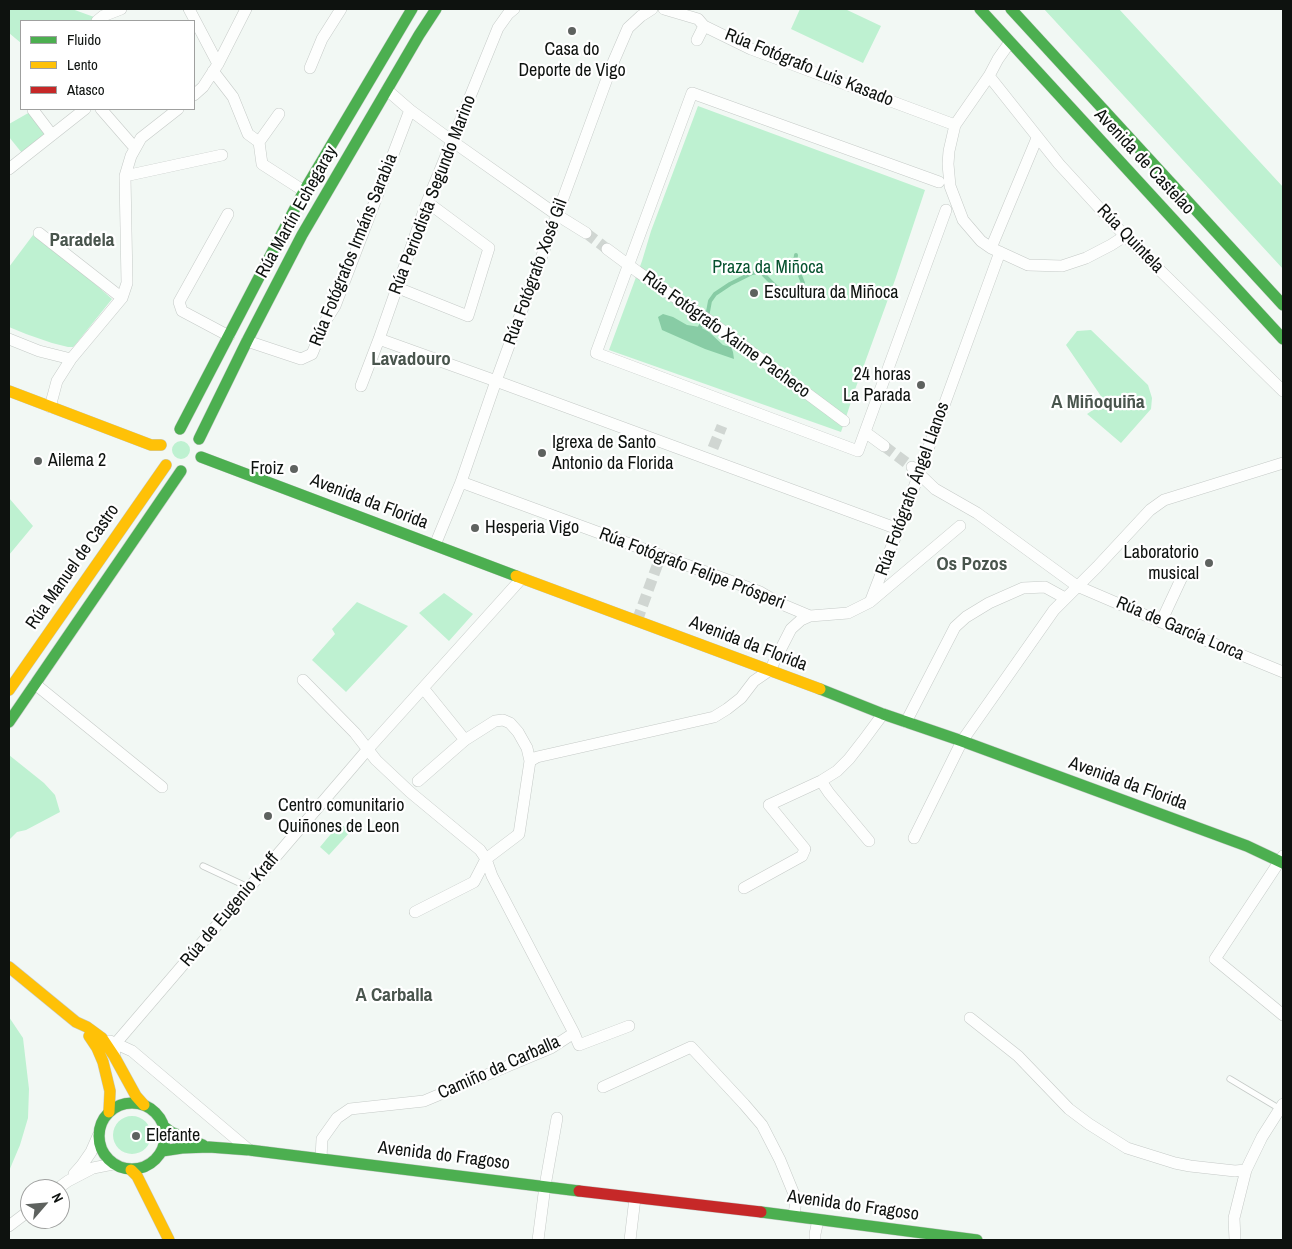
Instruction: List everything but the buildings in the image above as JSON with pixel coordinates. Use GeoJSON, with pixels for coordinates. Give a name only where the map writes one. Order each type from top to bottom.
{"type":"FeatureCollection","features":[{"type":"Feature","properties":{"kind":"main road","name":"Rúa Martín Echegaray"},"geometry":{"type":"LineString","coordinates":[[180,429],[304,190],[412,9]]}},
{"type":"Feature","properties":{"kind":"main road","name":"Rúa Martín Echegaray"},"geometry":{"type":"LineString","coordinates":[[199,439],[302,234],[436,9]]}},
{"type":"Feature","properties":{"kind":"main road","name":"Avenida de Castelao"},"geometry":{"type":"LineString","coordinates":[[980,9],[1283,339]]}},
{"type":"Feature","properties":{"kind":"main road","name":"Avenida de Castelao"},"geometry":{"type":"LineString","coordinates":[[1011,9],[1283,305]]}},
{"type":"Feature","properties":{"kind":"main road"},"geometry":{"type":"LineString","coordinates":[[9,391],[151,445],[161,445]]}},
{"type":"Feature","properties":{"kind":"main road"},"geometry":{"type":"LineString","coordinates":[[180,429],[191,432],[199,439],[202,445],[201,457],[194,468],[176,471],[166,465],[162,459],[161,445],[168,434],[173,431],[180,429]]}},
{"type":"Feature","properties":{"kind":"main road","name":"Avenida da Florida"},"geometry":{"type":"LineString","coordinates":[[201,457],[883,714],[962,741],[1282,860]]}},
{"type":"Feature","properties":{"kind":"main road","name":"Rúa Manuel de Castro"},"geometry":{"type":"LineString","coordinates":[[9,690],[166,465]]}},
{"type":"Feature","properties":{"kind":"main road","name":"Rúa Manuel de Castro"},"geometry":{"type":"LineString","coordinates":[[9,722],[181,471]]}},
{"type":"Feature","properties":{"kind":"main road"},"geometry":{"type":"LineString","coordinates":[[9,967],[76,1022],[97,1048],[103,1062],[110,1092],[109,1112]]}},
{"type":"Feature","properties":{"kind":"main road"},"geometry":{"type":"LineString","coordinates":[[76,1022],[92,1030],[102,1038],[136,1096],[144,1105]]}},
{"type":"Feature","properties":{"kind":"main road"},"geometry":{"type":"LineString","coordinates":[[164,1126],[165,1134],[162,1151],[146,1167],[131,1170],[122,1168],[113,1164],[100,1147],[98,1136],[103,1119],[117,1106],[135,1103],[153,1110],[164,1126],[171,1132],[209,1147]]}},
{"type":"Feature","properties":{"kind":"main road"},"geometry":{"type":"LineString","coordinates":[[162,1151],[209,1147]]}},
{"type":"Feature","properties":{"kind":"main road","name":"Avenida do Fragoso"},"geometry":{"type":"LineString","coordinates":[[209,1147],[321,1158],[977,1240]]}},
{"type":"Feature","properties":{"kind":"main road"},"geometry":{"type":"LineString","coordinates":[[131,1170],[137,1176],[169,1240]]}},
{"type":"Feature","properties":{"kind":"street"},"geometry":{"type":"LineString","coordinates":[[98,20],[103,16],[121,9]]}},
{"type":"Feature","properties":{"kind":"street"},"geometry":{"type":"LineString","coordinates":[[195,94],[203,87],[216,68],[246,9]]}},
{"type":"Feature","properties":{"kind":"street"},"geometry":{"type":"LineString","coordinates":[[310,68],[322,39],[341,9]]}},
{"type":"Feature","properties":{"kind":"street","name":"Rúa Periodista Segundo Marino"},"geometry":{"type":"LineString","coordinates":[[361,386],[380,339],[427,202],[498,28],[514,9]]}},
{"type":"Feature","properties":{"kind":"street","name":"Rúa Fotógrafo Xosé Gil"},"geometry":{"type":"LineString","coordinates":[[435,545],[461,482],[496,380],[612,65],[628,28],[652,9]]}},
{"type":"Feature","properties":{"kind":"street","name":"Rúa Fotógrafo Luis Kasado"},"geometry":{"type":"LineString","coordinates":[[664,9],[698,19],[704,26],[751,49],[955,125]]}},
{"type":"Feature","properties":{"kind":"street"},"geometry":{"type":"LineString","coordinates":[[195,22],[216,68],[233,98],[248,134],[259,142]]}},
{"type":"Feature","properties":{"kind":"street"},"geometry":{"type":"LineString","coordinates":[[697,40],[704,26]]}},
{"type":"Feature","properties":{"kind":"street"},"geometry":{"type":"LineString","coordinates":[[1010,42],[955,125],[948,164],[952,194],[963,220],[981,241],[995,250],[1028,265],[1062,266],[1086,258],[1125,236]]}},
{"type":"Feature","properties":{"kind":"street","name":"Rúa Quintela"},"geometry":{"type":"LineString","coordinates":[[989,76],[1059,164],[1125,236],[1283,391]]}},
{"type":"Feature","properties":{"kind":"street"},"geometry":{"type":"LineString","coordinates":[[387,90],[410,110],[452,141],[557,215],[586,233]]}},
{"type":"Feature","properties":{"kind":"street"},"geometry":{"type":"LineString","coordinates":[[939,182],[692,93],[596,352],[858,451],[946,210]]}},
{"type":"Feature","properties":{"kind":"street"},"geometry":{"type":"LineString","coordinates":[[32,110],[52,135]]}},
{"type":"Feature","properties":{"kind":"street"},"geometry":{"type":"LineString","coordinates":[[9,169],[84,110]]}},
{"type":"Feature","properties":{"kind":"street"},"geometry":{"type":"LineString","coordinates":[[101,110],[135,148]]}},
{"type":"Feature","properties":{"kind":"street"},"geometry":{"type":"LineString","coordinates":[[50,406],[57,381],[71,359],[122,298],[128,283],[125,176],[131,156],[141,138],[177,110]]}},
{"type":"Feature","properties":{"kind":"street","name":"Rúa Fotógrafos Irmáns Sarabia"},"geometry":{"type":"LineString","coordinates":[[247,341],[301,359],[312,354],[326,320],[335,306],[410,110]]}},
{"type":"Feature","properties":{"kind":"street"},"geometry":{"type":"LineString","coordinates":[[279,114],[259,142],[262,164],[304,190]]}},
{"type":"Feature","properties":{"kind":"street","name":"Rúa Fotógrafo Ángel Llanos"},"geometry":{"type":"LineString","coordinates":[[870,602],[898,529],[915,470],[1037,138]]}},
{"type":"Feature","properties":{"kind":"street"},"geometry":{"type":"LineString","coordinates":[[125,176],[222,156]]}},
{"type":"Feature","properties":{"kind":"street"},"geometry":{"type":"LineString","coordinates":[[398,288],[468,316],[489,248],[427,202]]}},
{"type":"Feature","properties":{"kind":"street"},"geometry":{"type":"LineString","coordinates":[[228,214],[179,302],[182,311],[229,336]]}},
{"type":"Feature","properties":{"kind":"street"},"geometry":{"type":"LineString","coordinates":[[39,233],[122,298]]}},
{"type":"Feature","properties":{"kind":"street","name":"Rúa Fotógrafo Xaime Pacheco"},"geometry":{"type":"LineString","coordinates":[[607,249],[844,421]]}},
{"type":"Feature","properties":{"kind":"street"},"geometry":{"type":"LineString","coordinates":[[9,339],[39,351],[71,359]]}},
{"type":"Feature","properties":{"kind":"street"},"geometry":{"type":"LineString","coordinates":[[380,339],[898,529]]}},
{"type":"Feature","properties":{"kind":"street"},"geometry":{"type":"LineString","coordinates":[[865,432],[884,446]]}},
{"type":"Feature","properties":{"kind":"street"},"geometry":{"type":"LineString","coordinates":[[709,460],[713,448]]}},
{"type":"Feature","properties":{"kind":"street"},"geometry":{"type":"LineString","coordinates":[[914,838],[962,741],[1054,610],[1150,510],[1164,500],[1283,463]]}},
{"type":"Feature","properties":{"kind":"street"},"geometry":{"type":"LineString","coordinates":[[915,470],[936,489],[977,513],[1077,586]]}},
{"type":"Feature","properties":{"kind":"street","name":"Rúa Fotógrafo Felipe Prósperi"},"geometry":{"type":"LineString","coordinates":[[461,482],[760,592],[779,603],[810,616]]}},
{"type":"Feature","properties":{"kind":"street"},"geometry":{"type":"LineString","coordinates":[[530,761],[537,757],[714,717],[734,704],[754,681],[770,670],[791,628],[800,620],[810,616],[848,613],[870,602],[960,526]]}},
{"type":"Feature","properties":{"kind":"street"},"geometry":{"type":"LineString","coordinates":[[1161,622],[1182,577]]}},
{"type":"Feature","properties":{"kind":"street","name":"Rúa de Eugenio Kraff"},"geometry":{"type":"LineString","coordinates":[[116,1043],[368,749],[522,578]]}},
{"type":"Feature","properties":{"kind":"street","name":"Rúa de García Lorca"},"geometry":{"type":"LineString","coordinates":[[1077,586],[1283,672]]}},
{"type":"Feature","properties":{"kind":"street"},"geometry":{"type":"LineString","coordinates":[[906,722],[955,627],[966,617],[989,603],[1023,588],[1045,587],[1065,598]]}},
{"type":"Feature","properties":{"kind":"street"},"geometry":{"type":"LineString","coordinates":[[303,680],[355,733],[376,760],[410,792],[480,850],[486,859]]}},
{"type":"Feature","properties":{"kind":"street"},"geometry":{"type":"LineString","coordinates":[[35,684],[162,787]]}},
{"type":"Feature","properties":{"kind":"street"},"geometry":{"type":"LineString","coordinates":[[423,688],[465,740]]}},
{"type":"Feature","properties":{"kind":"street"},"geometry":{"type":"LineString","coordinates":[[744,888],[802,856],[805,850],[769,805],[821,781],[837,770],[864,741],[883,714]]}},
{"type":"Feature","properties":{"kind":"street"},"geometry":{"type":"LineString","coordinates":[[415,912],[474,882],[486,859],[519,834],[530,761],[527,748],[518,732],[510,723],[503,720],[495,721],[465,740],[418,781]]}},
{"type":"Feature","properties":{"kind":"street"},"geometry":{"type":"LineString","coordinates":[[821,781],[869,841]]}},
{"type":"Feature","properties":{"kind":"street","name":"Camiño da Carballa"},"geometry":{"type":"LineString","coordinates":[[321,1158],[322,1139],[337,1118],[350,1109],[424,1101],[551,1048],[574,1033],[492,876],[486,859]]}},
{"type":"Feature","properties":{"kind":"street"},"geometry":{"type":"LineString","coordinates":[[1282,860],[1215,959],[1283,1015]]}},
{"type":"Feature","properties":{"kind":"street"},"geometry":{"type":"LineString","coordinates":[[970,1018],[1018,1056],[1069,1109],[1127,1148],[1190,1166],[1235,1171],[1246,1170]]}},
{"type":"Feature","properties":{"kind":"street"},"geometry":{"type":"LineString","coordinates":[[574,1033],[579,1045],[628,1026]]}},
{"type":"Feature","properties":{"kind":"street"},"geometry":{"type":"LineString","coordinates":[[102,1038],[132,1051],[249,1150]]}},
{"type":"Feature","properties":{"kind":"street"},"geometry":{"type":"LineString","coordinates":[[114,1056],[116,1043]]}},
{"type":"Feature","properties":{"kind":"street"},"geometry":{"type":"LineString","coordinates":[[603,1087],[691,1047],[762,1125],[780,1160],[796,1199],[794,1216]]}},
{"type":"Feature","properties":{"kind":"street"},"geometry":{"type":"LineString","coordinates":[[1235,1240],[1234,1218],[1246,1170],[1262,1137],[1281,1106]]}},
{"type":"Feature","properties":{"kind":"street"},"geometry":{"type":"LineString","coordinates":[[538,1240],[545,1186],[558,1118]]}},
{"type":"Feature","properties":{"kind":"street"},"geometry":{"type":"LineString","coordinates":[[70,1179],[91,1152],[98,1136]]}},
{"type":"Feature","properties":{"kind":"street"},"geometry":{"type":"LineString","coordinates":[[70,1180],[93,1168],[113,1164]]}},
{"type":"Feature","properties":{"kind":"street"},"geometry":{"type":"LineString","coordinates":[[630,1240],[635,1198]]}},
{"type":"Feature","properties":{"kind":"street"},"geometry":{"type":"LineString","coordinates":[[9,1226],[20,1218]]}},
{"type":"Feature","properties":{"kind":"street"},"geometry":{"type":"LineString","coordinates":[[815,1240],[818,1220]]}},
{"type":"Feature","properties":{"kind":"lane"},"geometry":{"type":"LineString","coordinates":[[203,866],[250,888]]}},
{"type":"Feature","properties":{"kind":"lane"},"geometry":{"type":"LineString","coordinates":[[1230,1079],[1281,1106]]}},
{"type":"Feature","properties":{"kind":"green space"},"geometry":{"type":"Polygon","coordinates":[[[9,9],[72,9],[94,17],[93,20],[20,20],[20,42],[9,33],[9,9]]]}},
{"type":"Feature","properties":{"kind":"green space"},"geometry":{"type":"Polygon","coordinates":[[[800,9],[845,9],[881,26],[863,63],[791,29],[800,9]]]}},
{"type":"Feature","properties":{"kind":"green space"},"geometry":{"type":"Polygon","coordinates":[[[1044,9],[1119,9],[1283,187],[1283,269],[1044,9]]]}},
{"type":"Feature","properties":{"kind":"green space","name":"Praza da Miñoca"},"geometry":{"type":"Polygon","coordinates":[[[698,106],[925,190],[841,432],[609,350],[698,106]]]}},
{"type":"Feature","properties":{"kind":"green space"},"geometry":{"type":"Polygon","coordinates":[[[30,112],[46,134],[22,153],[9,137],[9,124],[30,112]]]}},
{"type":"Feature","properties":{"kind":"green space"},"geometry":{"type":"Polygon","coordinates":[[[33,235],[79,270],[112,299],[73,347],[52,343],[9,327],[9,267],[33,235]]]}},
{"type":"Feature","properties":{"kind":"green space"},"geometry":{"type":"Polygon","coordinates":[[[1091,330],[1148,385],[1152,398],[1151,409],[1121,443],[1087,414],[1105,402],[1066,345],[1077,331],[1091,330]]]}},
{"type":"Feature","properties":{"kind":"green space"},"geometry":{"type":"Polygon","coordinates":[[[177,441],[185,441],[190,446],[188,457],[177,459],[172,454],[172,446],[177,441]]]}},
{"type":"Feature","properties":{"kind":"green space"},"geometry":{"type":"Polygon","coordinates":[[[9,498],[33,526],[9,555],[9,498]]]}},
{"type":"Feature","properties":{"kind":"green space"},"geometry":{"type":"Polygon","coordinates":[[[444,593],[473,614],[449,641],[419,613],[444,593]]]}},
{"type":"Feature","properties":{"kind":"green space"},"geometry":{"type":"Polygon","coordinates":[[[357,602],[408,626],[346,692],[312,660],[335,634],[332,629],[357,602]]]}},
{"type":"Feature","properties":{"kind":"green space"},"geometry":{"type":"Polygon","coordinates":[[[9,755],[44,783],[55,795],[60,812],[26,830],[17,832],[9,840],[9,755]]]}},
{"type":"Feature","properties":{"kind":"green space"},"geometry":{"type":"Polygon","coordinates":[[[340,823],[350,832],[329,855],[320,847],[340,823]]]}},
{"type":"Feature","properties":{"kind":"green space"},"geometry":{"type":"Polygon","coordinates":[[[9,1017],[23,1038],[29,1089],[28,1118],[20,1145],[9,1171],[9,1017]]]}},
{"type":"Feature","properties":{"kind":"green space"},"geometry":{"type":"Polygon","coordinates":[[[132,1116],[146,1121],[151,1135],[146,1149],[132,1154],[118,1149],[113,1135],[118,1121],[132,1116]]]}},
{"type":"Feature","properties":{"kind":"shaded area"},"geometry":{"type":"Polygon","coordinates":[[[663,314],[709,332],[723,345],[731,347],[734,359],[705,349],[662,330],[658,317],[663,314]]]}},
{"type":"Feature","properties":{"kind":"waterway"},"geometry":{"type":"LineString","coordinates":[[700,327],[707,317],[710,301],[715,294],[752,273],[761,272],[775,286],[792,296],[799,295],[802,291],[803,283],[795,263],[796,255]]}},
{"type":"Feature","properties":{"kind":"tunnel"},"geometry":{"type":"LineString","coordinates":[[586,233],[607,249]]}},
{"type":"Feature","properties":{"kind":"tunnel"},"geometry":{"type":"LineString","coordinates":[[713,448],[722,426]]}},
{"type":"Feature","properties":{"kind":"tunnel"},"geometry":{"type":"LineString","coordinates":[[884,446],[912,467]]}},
{"type":"Feature","properties":{"kind":"tunnel"},"geometry":{"type":"LineString","coordinates":[[637,621],[661,555]]}},
{"type":"Feature","properties":{"kind":"traffic: fast"},"geometry":{"type":"LineString","coordinates":[[180,429],[304,191],[412,9]]}},
{"type":"Feature","properties":{"kind":"traffic: fast"},"geometry":{"type":"LineString","coordinates":[[199,439],[302,235],[436,9]]}},
{"type":"Feature","properties":{"kind":"traffic: fast"},"geometry":{"type":"LineString","coordinates":[[980,9],[1283,339]]}},
{"type":"Feature","properties":{"kind":"traffic: fast"},"geometry":{"type":"LineString","coordinates":[[1011,9],[1283,305]]}},
{"type":"Feature","properties":{"kind":"traffic: fast"},"geometry":{"type":"LineString","coordinates":[[201,457],[516,576]]}},
{"type":"Feature","properties":{"kind":"traffic: fast"},"geometry":{"type":"LineString","coordinates":[[9,722],[181,471]]}},
{"type":"Feature","properties":{"kind":"traffic: fast"},"geometry":{"type":"LineString","coordinates":[[820,689],[883,714],[962,741],[1247,846],[1283,863]]}},
{"type":"Feature","properties":{"kind":"traffic: fast"},"geometry":{"type":"LineString","coordinates":[[126,1103],[138,1103],[150,1108],[160,1118],[165,1130],[165,1136],[163,1149],[150,1164],[138,1169],[126,1169],[114,1164],[104,1154],[99,1142],[99,1130],[104,1118],[114,1108],[126,1103]]}},
{"type":"Feature","properties":{"kind":"traffic: fast"},"geometry":{"type":"LineString","coordinates":[[163,1126],[171,1132],[203,1145]]}},
{"type":"Feature","properties":{"kind":"traffic: fast"},"geometry":{"type":"LineString","coordinates":[[162,1151],[209,1147],[249,1150],[579,1191]]}},
{"type":"Feature","properties":{"kind":"traffic: fast"},"geometry":{"type":"LineString","coordinates":[[761,1212],[977,1240]]}},
{"type":"Feature","properties":{"kind":"traffic: slow"},"geometry":{"type":"LineString","coordinates":[[9,391],[151,445],[161,445]]}},
{"type":"Feature","properties":{"kind":"traffic: slow"},"geometry":{"type":"LineString","coordinates":[[9,690],[166,465]]}},
{"type":"Feature","properties":{"kind":"traffic: slow"},"geometry":{"type":"LineString","coordinates":[[516,576],[820,689]]}},
{"type":"Feature","properties":{"kind":"traffic: slow"},"geometry":{"type":"LineString","coordinates":[[9,967],[76,1022],[87,1027],[102,1038],[136,1096],[144,1105]]}},
{"type":"Feature","properties":{"kind":"traffic: slow"},"geometry":{"type":"LineString","coordinates":[[89,1036],[103,1062],[110,1091],[109,1112]]}},
{"type":"Feature","properties":{"kind":"traffic: slow"},"geometry":{"type":"LineString","coordinates":[[131,1170],[137,1176],[169,1240]]}},
{"type":"Feature","properties":{"kind":"traffic: jam"},"geometry":{"type":"LineString","coordinates":[[579,1191],[761,1212]]}},
{"type":"Feature","properties":{"kind":"place","name":"Casa do Deporte de Vigo"},"geometry":{"type":"Point","coordinates":[572,31]}},
{"type":"Feature","properties":{"kind":"place","name":"Escultura da Miñoca"},"geometry":{"type":"Point","coordinates":[754,293]}},
{"type":"Feature","properties":{"kind":"place","name":"24 horas La Parada"},"geometry":{"type":"Point","coordinates":[921,385]}},
{"type":"Feature","properties":{"kind":"place","name":"Igrexa de Santo Antonio da Florida"},"geometry":{"type":"Point","coordinates":[542,453]}},
{"type":"Feature","properties":{"kind":"place","name":"Ailema 2"},"geometry":{"type":"Point","coordinates":[38,461]}},
{"type":"Feature","properties":{"kind":"place","name":"Froiz"},"geometry":{"type":"Point","coordinates":[294,469]}},
{"type":"Feature","properties":{"kind":"place","name":"Hesperia Vigo"},"geometry":{"type":"Point","coordinates":[475,528]}},
{"type":"Feature","properties":{"kind":"place","name":"Laboratorio musical"},"geometry":{"type":"Point","coordinates":[1209,563]}},
{"type":"Feature","properties":{"kind":"place","name":"Centro comunitario Quiñones de Leon"},"geometry":{"type":"Point","coordinates":[268,816]}},
{"type":"Feature","properties":{"kind":"place","name":"Elefante"},"geometry":{"type":"Point","coordinates":[136,1136]}},
{"type":"Feature","properties":{"kind":"district","name":"Paradela"},"geometry":{"type":"Point","coordinates":[82,241]}},
{"type":"Feature","properties":{"kind":"district","name":"Lavadouro"},"geometry":{"type":"Point","coordinates":[411,360]}},
{"type":"Feature","properties":{"kind":"district","name":"A Miñoquiña"},"geometry":{"type":"Point","coordinates":[1098,403]}},
{"type":"Feature","properties":{"kind":"district","name":"Os Pozos"},"geometry":{"type":"Point","coordinates":[972,565]}},
{"type":"Feature","properties":{"kind":"district","name":"A Carballa"},"geometry":{"type":"Point","coordinates":[394,996]}}]}
